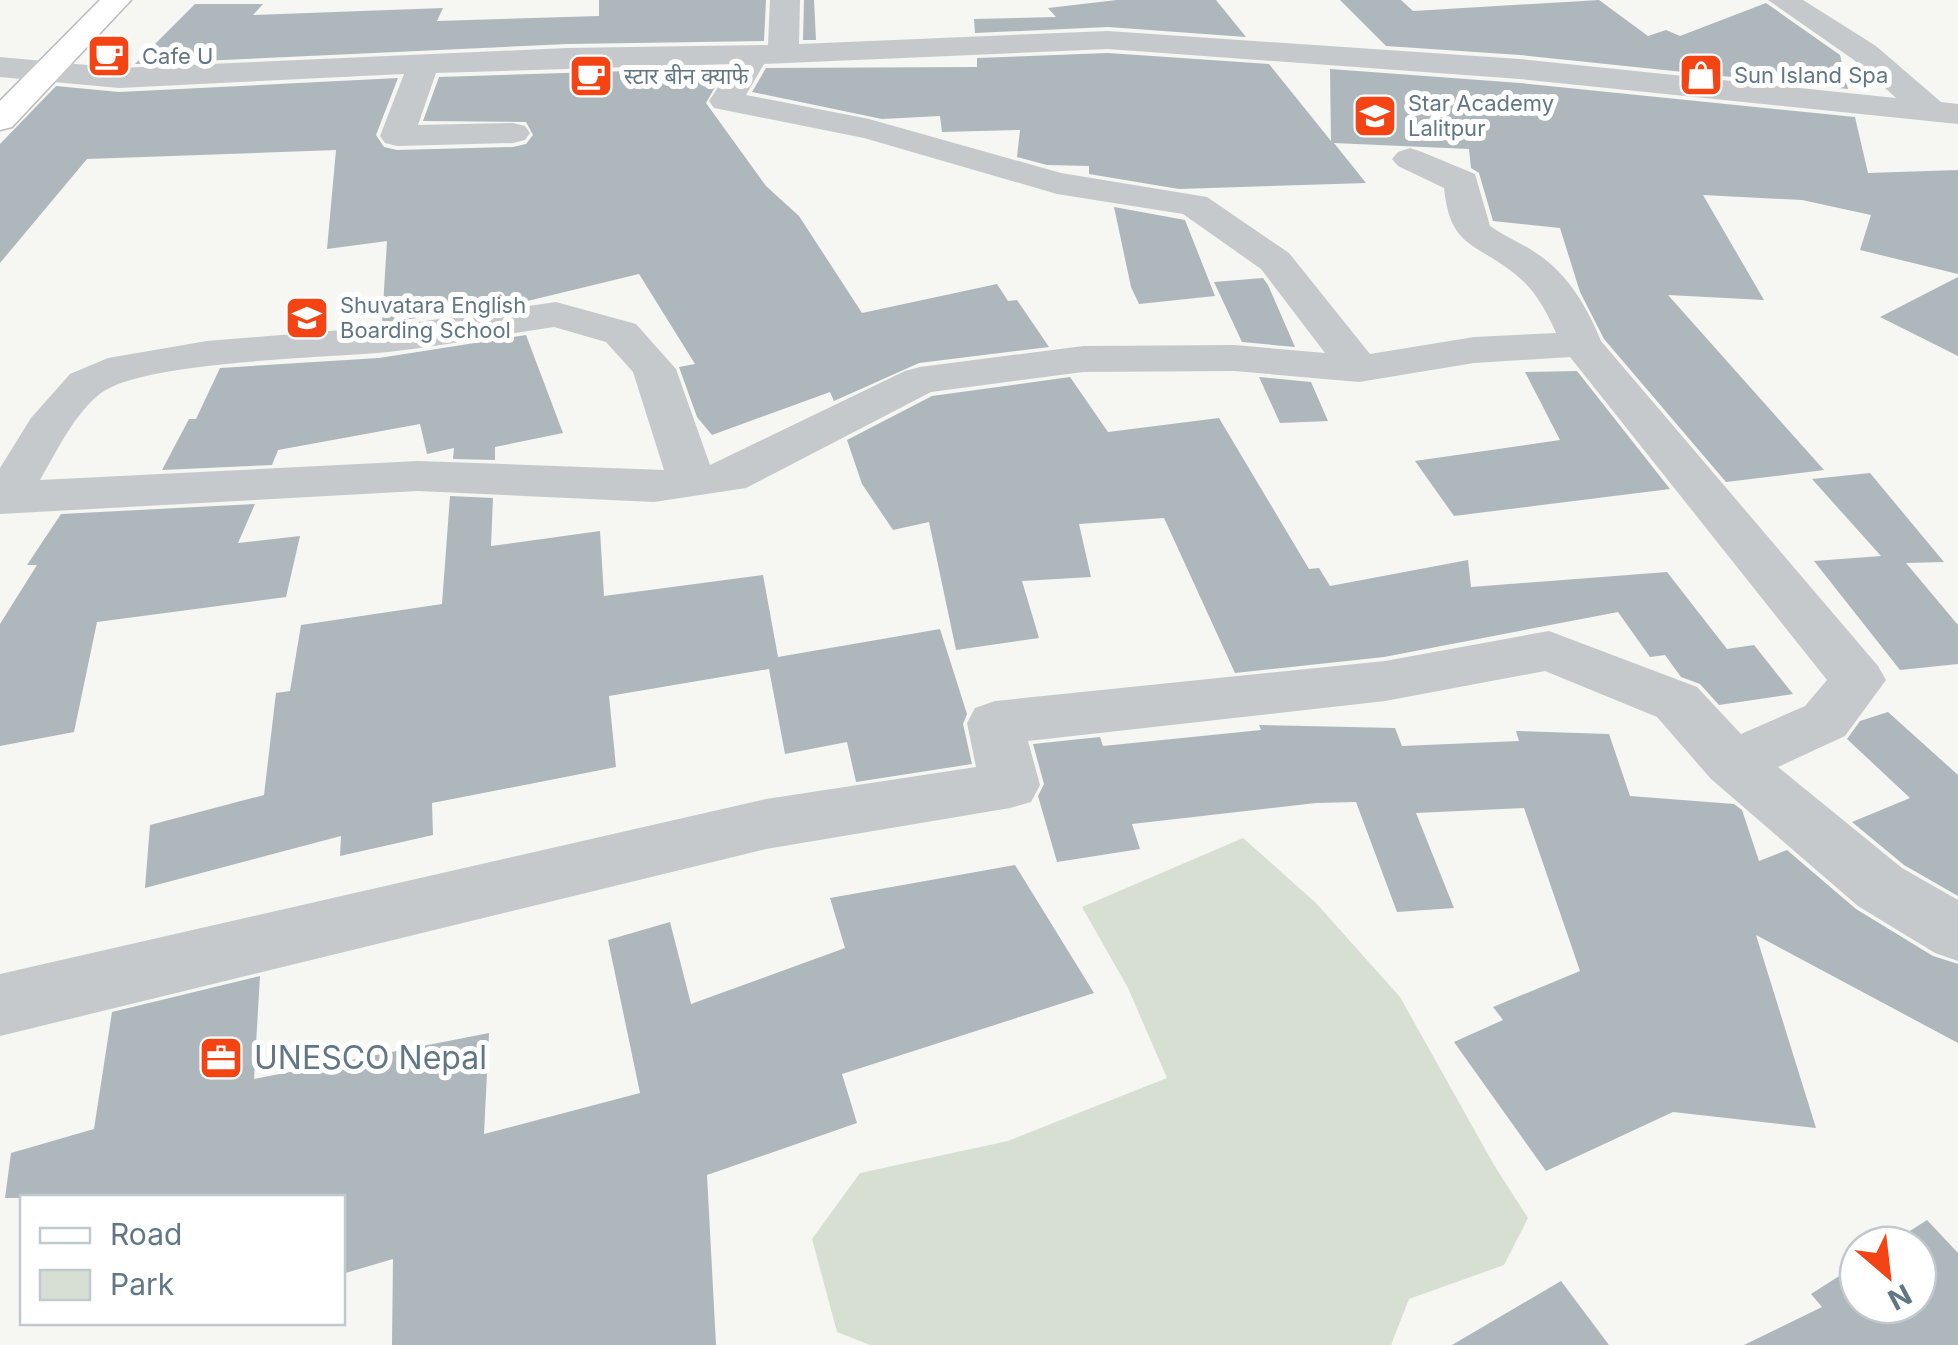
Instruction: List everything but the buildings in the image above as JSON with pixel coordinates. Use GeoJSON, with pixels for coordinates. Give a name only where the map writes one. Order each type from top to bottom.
{"type":"FeatureCollection","features":[{"type":"Feature","properties":{"kind":"main road"},"geometry":{"type":"LineString","coordinates":[[0,120],[116,0]]}},
{"type":"Feature","properties":{"kind":"street"},"geometry":{"type":"LineString","coordinates":[[785,0],[769,54],[726,102],[869,129],[1057,183],[1194,205],[1275,261],[1359,369]]}},
{"type":"Feature","properties":{"kind":"street"},"geometry":{"type":"LineString","coordinates":[[1783,0],[1865,53],[1945,112]]}},
{"type":"Feature","properties":{"kind":"street"},"geometry":{"type":"LineString","coordinates":[[0,67],[119,78],[907,52],[1108,40],[1500,67],[1945,112]]}},
{"type":"Feature","properties":{"kind":"street"},"geometry":{"type":"LineString","coordinates":[[423,65],[397,136],[513,132]]}},
{"type":"Feature","properties":{"kind":"street"},"geometry":{"type":"LineString","coordinates":[[1410,159],[1462,182],[1466,210],[1476,233],[1524,262],[1552,286],[1570,314],[1581,344],[1858,680],[1824,721],[1732,764]]}},
{"type":"Feature","properties":{"kind":"street"},"geometry":{"type":"LineString","coordinates":[[3,498],[47,428],[86,382],[122,367],[207,354],[390,339],[556,314],[621,333],[654,369],[692,482]]}},
{"type":"Feature","properties":{"kind":"street"},"geometry":{"type":"LineString","coordinates":[[3,498],[418,476],[654,487],[729,477],[920,380],[1084,359],[1234,358],[1359,369],[1474,350],[1581,344]]}},
{"type":"Feature","properties":{"kind":"street"},"geometry":{"type":"LineString","coordinates":[[0,1005],[766,824],[1010,785],[995,723],[1385,681],[1549,651],[1677,702],[1732,764],[1880,887],[1958,933]]}},
{"type":"Feature","properties":{"kind":"green space"},"geometry":{"type":"Polygon","coordinates":[[[1243,838],[1316,903],[1400,997],[1528,1218],[1504,1265],[1409,1299],[1391,1345],[870,1345],[837,1332],[812,1239],[860,1173],[1008,1141],[1167,1078],[1128,988],[1082,907],[1243,838]]]}},
{"type":"Feature","properties":{"kind":"place","name":"Cafe U"},"geometry":{"type":"Point","coordinates":[109,56]}},
{"type":"Feature","properties":{"kind":"place","name":"Sun Island Spa"},"geometry":{"type":"Point","coordinates":[1701,75]}},
{"type":"Feature","properties":{"kind":"place","name":"स्टार बीन क्याफे"},"geometry":{"type":"Point","coordinates":[591,76]}},
{"type":"Feature","properties":{"kind":"place","name":"Star Academy Lalitpur"},"geometry":{"type":"Point","coordinates":[1375,116]}},
{"type":"Feature","properties":{"kind":"place","name":"Shuvatara English Boarding School"},"geometry":{"type":"Point","coordinates":[307,318]}},
{"type":"Feature","properties":{"kind":"place","name":"UNESCO Nepal"},"geometry":{"type":"Point","coordinates":[221,1058]}}]}
